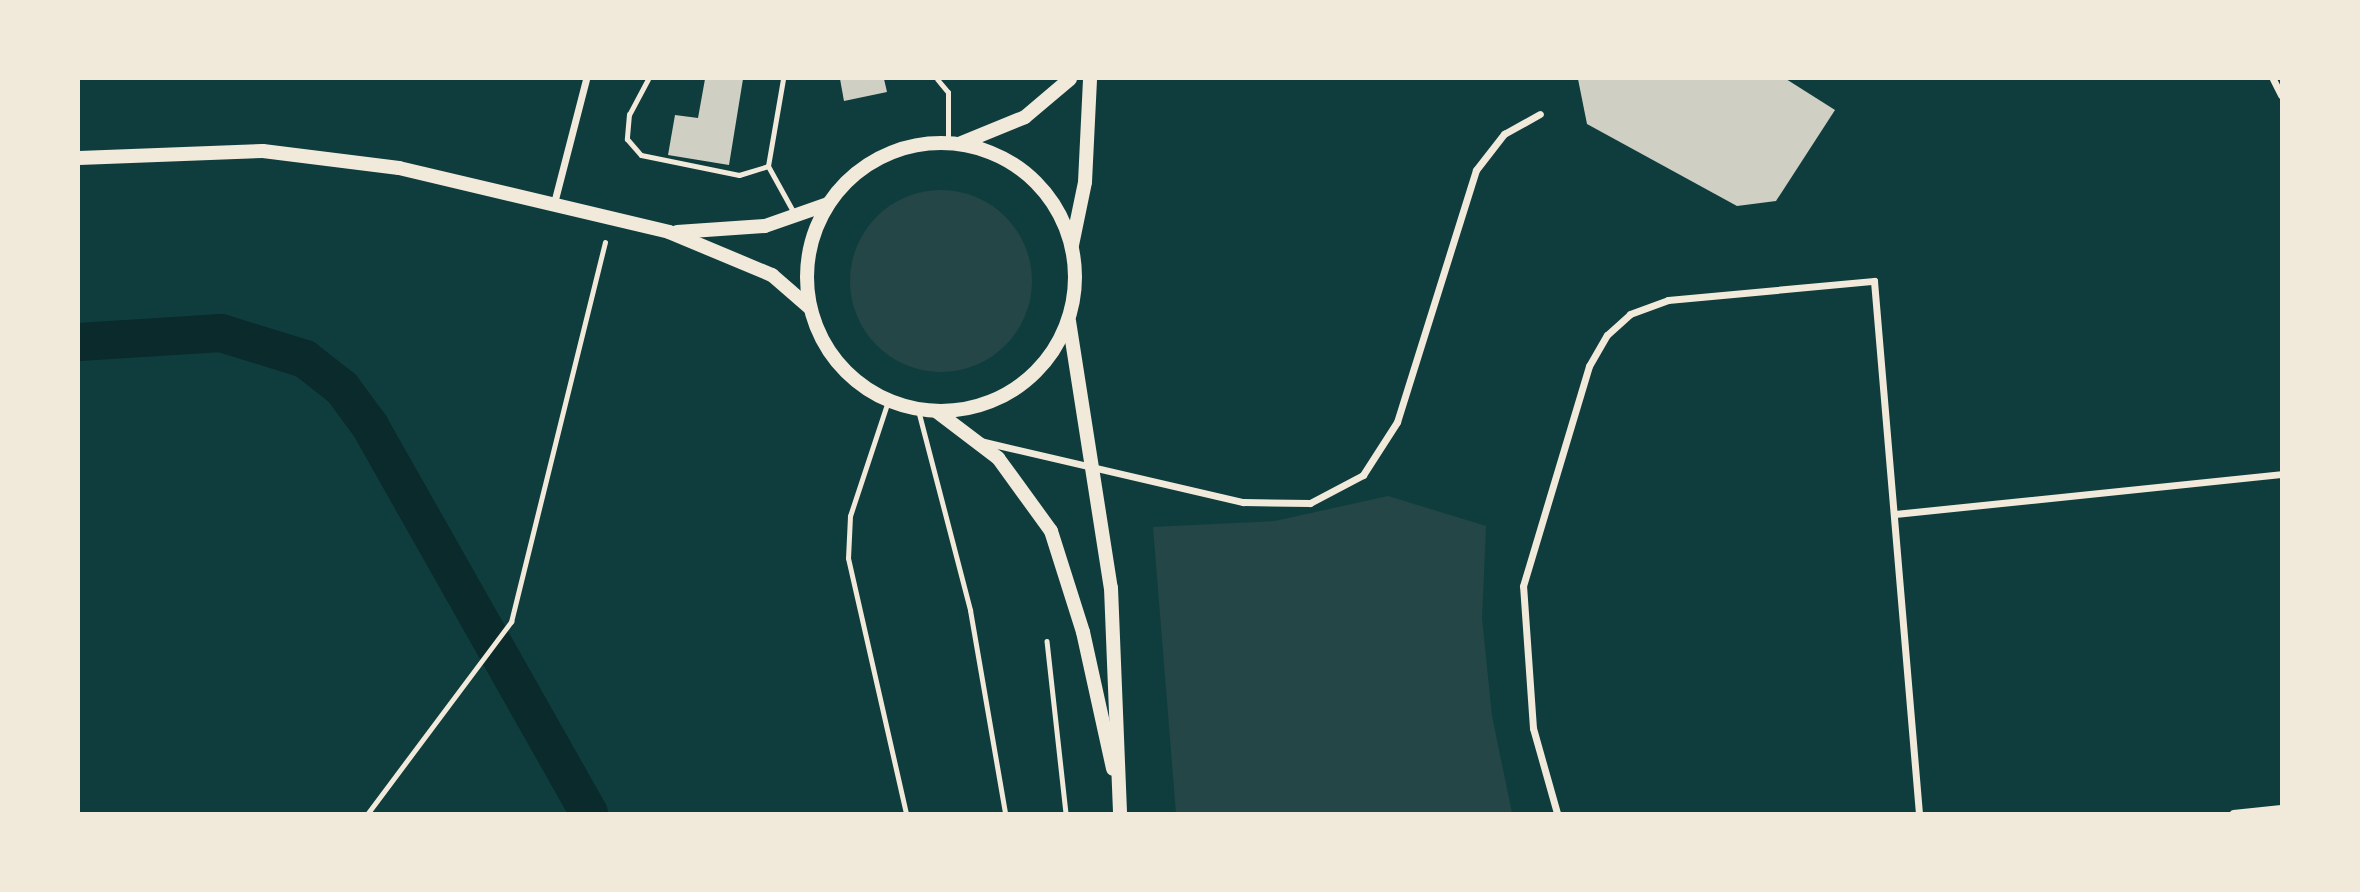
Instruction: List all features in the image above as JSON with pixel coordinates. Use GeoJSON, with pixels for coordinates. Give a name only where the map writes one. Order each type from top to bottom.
{"type":"FeatureCollection","features":[{"type":"Feature","properties":{"kind":"main road"},"geometry":{"type":"LineString","coordinates":[[669,232],[796,218],[828,204],[871,162],[899,150],[954,144],[1025,117],[1070,79]]}},
{"type":"Feature","properties":{"kind":"main road"},"geometry":{"type":"LineString","coordinates":[[1072,245],[1085,182],[1090,79]]}},
{"type":"Feature","properties":{"kind":"main road"},"geometry":{"type":"LineString","coordinates":[[954,144],[990,152],[1043,189],[1072,245],[1076,271],[1069,321],[1118,665],[1120,813]]}},
{"type":"Feature","properties":{"kind":"main road"},"geometry":{"type":"LineString","coordinates":[[79,158],[263,151],[399,168],[669,232],[772,275],[810,308],[838,364],[888,401],[918,410],[981,406],[1010,393],[1042,366],[1069,321]]}},
{"type":"Feature","properties":{"kind":"main road"},"geometry":{"type":"LineString","coordinates":[[810,308],[808,261],[828,204]]}},
{"type":"Feature","properties":{"kind":"main road"},"geometry":{"type":"LineString","coordinates":[[935,411],[998,458],[1051,531],[1083,632],[1119,798]]}},
{"type":"Feature","properties":{"kind":"street"},"geometry":{"type":"LineString","coordinates":[[554,203],[586,79]]}},
{"type":"Feature","properties":{"kind":"street"},"geometry":{"type":"LineString","coordinates":[[2273,79],[2281,95]]}},
{"type":"Feature","properties":{"kind":"street"},"geometry":{"type":"LineString","coordinates":[[975,441],[1091,465],[1242,502],[1310,503],[1363,475],[1396,422],[1476,170],[1504,134],[1540,114]]}},
{"type":"Feature","properties":{"kind":"street"},"geometry":{"type":"LineString","coordinates":[[1557,813],[1533,729],[1523,586],[1595,356],[1630,314],[1668,300],[1874,281],[1919,813]]}},
{"type":"Feature","properties":{"kind":"street"},"geometry":{"type":"LineString","coordinates":[[1895,514],[2281,474]]}},
{"type":"Feature","properties":{"kind":"street"},"geometry":{"type":"LineString","coordinates":[[2233,813],[2281,808]]}},
{"type":"Feature","properties":{"kind":"lane"},"geometry":{"type":"LineString","coordinates":[[648,79],[629,114],[627,139],[641,155],[739,175],[768,166]]}},
{"type":"Feature","properties":{"kind":"lane"},"geometry":{"type":"LineString","coordinates":[[783,79],[768,166],[796,218]]}},
{"type":"Feature","properties":{"kind":"lane"},"geometry":{"type":"LineString","coordinates":[[937,79],[948,92],[954,144]]}},
{"type":"Feature","properties":{"kind":"lane"},"geometry":{"type":"LineString","coordinates":[[888,401],[850,516],[848,558],[906,813]]}},
{"type":"Feature","properties":{"kind":"lane"},"geometry":{"type":"LineString","coordinates":[[918,410],[970,610],[1005,813]]}},
{"type":"Feature","properties":{"kind":"path"},"geometry":{"type":"LineString","coordinates":[[368,813],[511,622],[611,217]]}},
{"type":"Feature","properties":{"kind":"path"},"geometry":{"type":"LineString","coordinates":[[1047,641],[1066,813]]}},
{"type":"Feature","properties":{"kind":"shaded area"},"geometry":{"type":"Polygon","coordinates":[[[941,190],[976,197],[1005,217],[1025,246],[1032,281],[1025,316],[1005,345],[976,365],[941,372],[906,365],[877,345],[857,316],[850,281],[857,246],[877,217],[906,197],[941,190]]]}},
{"type":"Feature","properties":{"kind":"shaded area"},"geometry":{"type":"Polygon","coordinates":[[[1388,496],[1486,526],[1482,618],[1492,716],[1512,813],[1176,813],[1153,527],[1275,521],[1388,496]]]}},
{"type":"Feature","properties":{"kind":"building"},"geometry":{"type":"Polygon","coordinates":[[[705,79],[743,79],[729,165],[668,155],[675,115],[698,118],[705,79]]]}},
{"type":"Feature","properties":{"kind":"building"},"geometry":{"type":"Polygon","coordinates":[[[840,79],[884,79],[887,92],[844,101],[840,79]]]}},
{"type":"Feature","properties":{"kind":"building"},"geometry":{"type":"Polygon","coordinates":[[[1578,79],[1786,79],[1835,110],[1776,201],[1737,206],[1587,124],[1578,79]]]}},
{"type":"Feature","properties":{"kind":"waterway"},"geometry":{"type":"LineString","coordinates":[[79,342],[221,333],[305,359],[342,388],[370,426],[589,813]]}}]}
